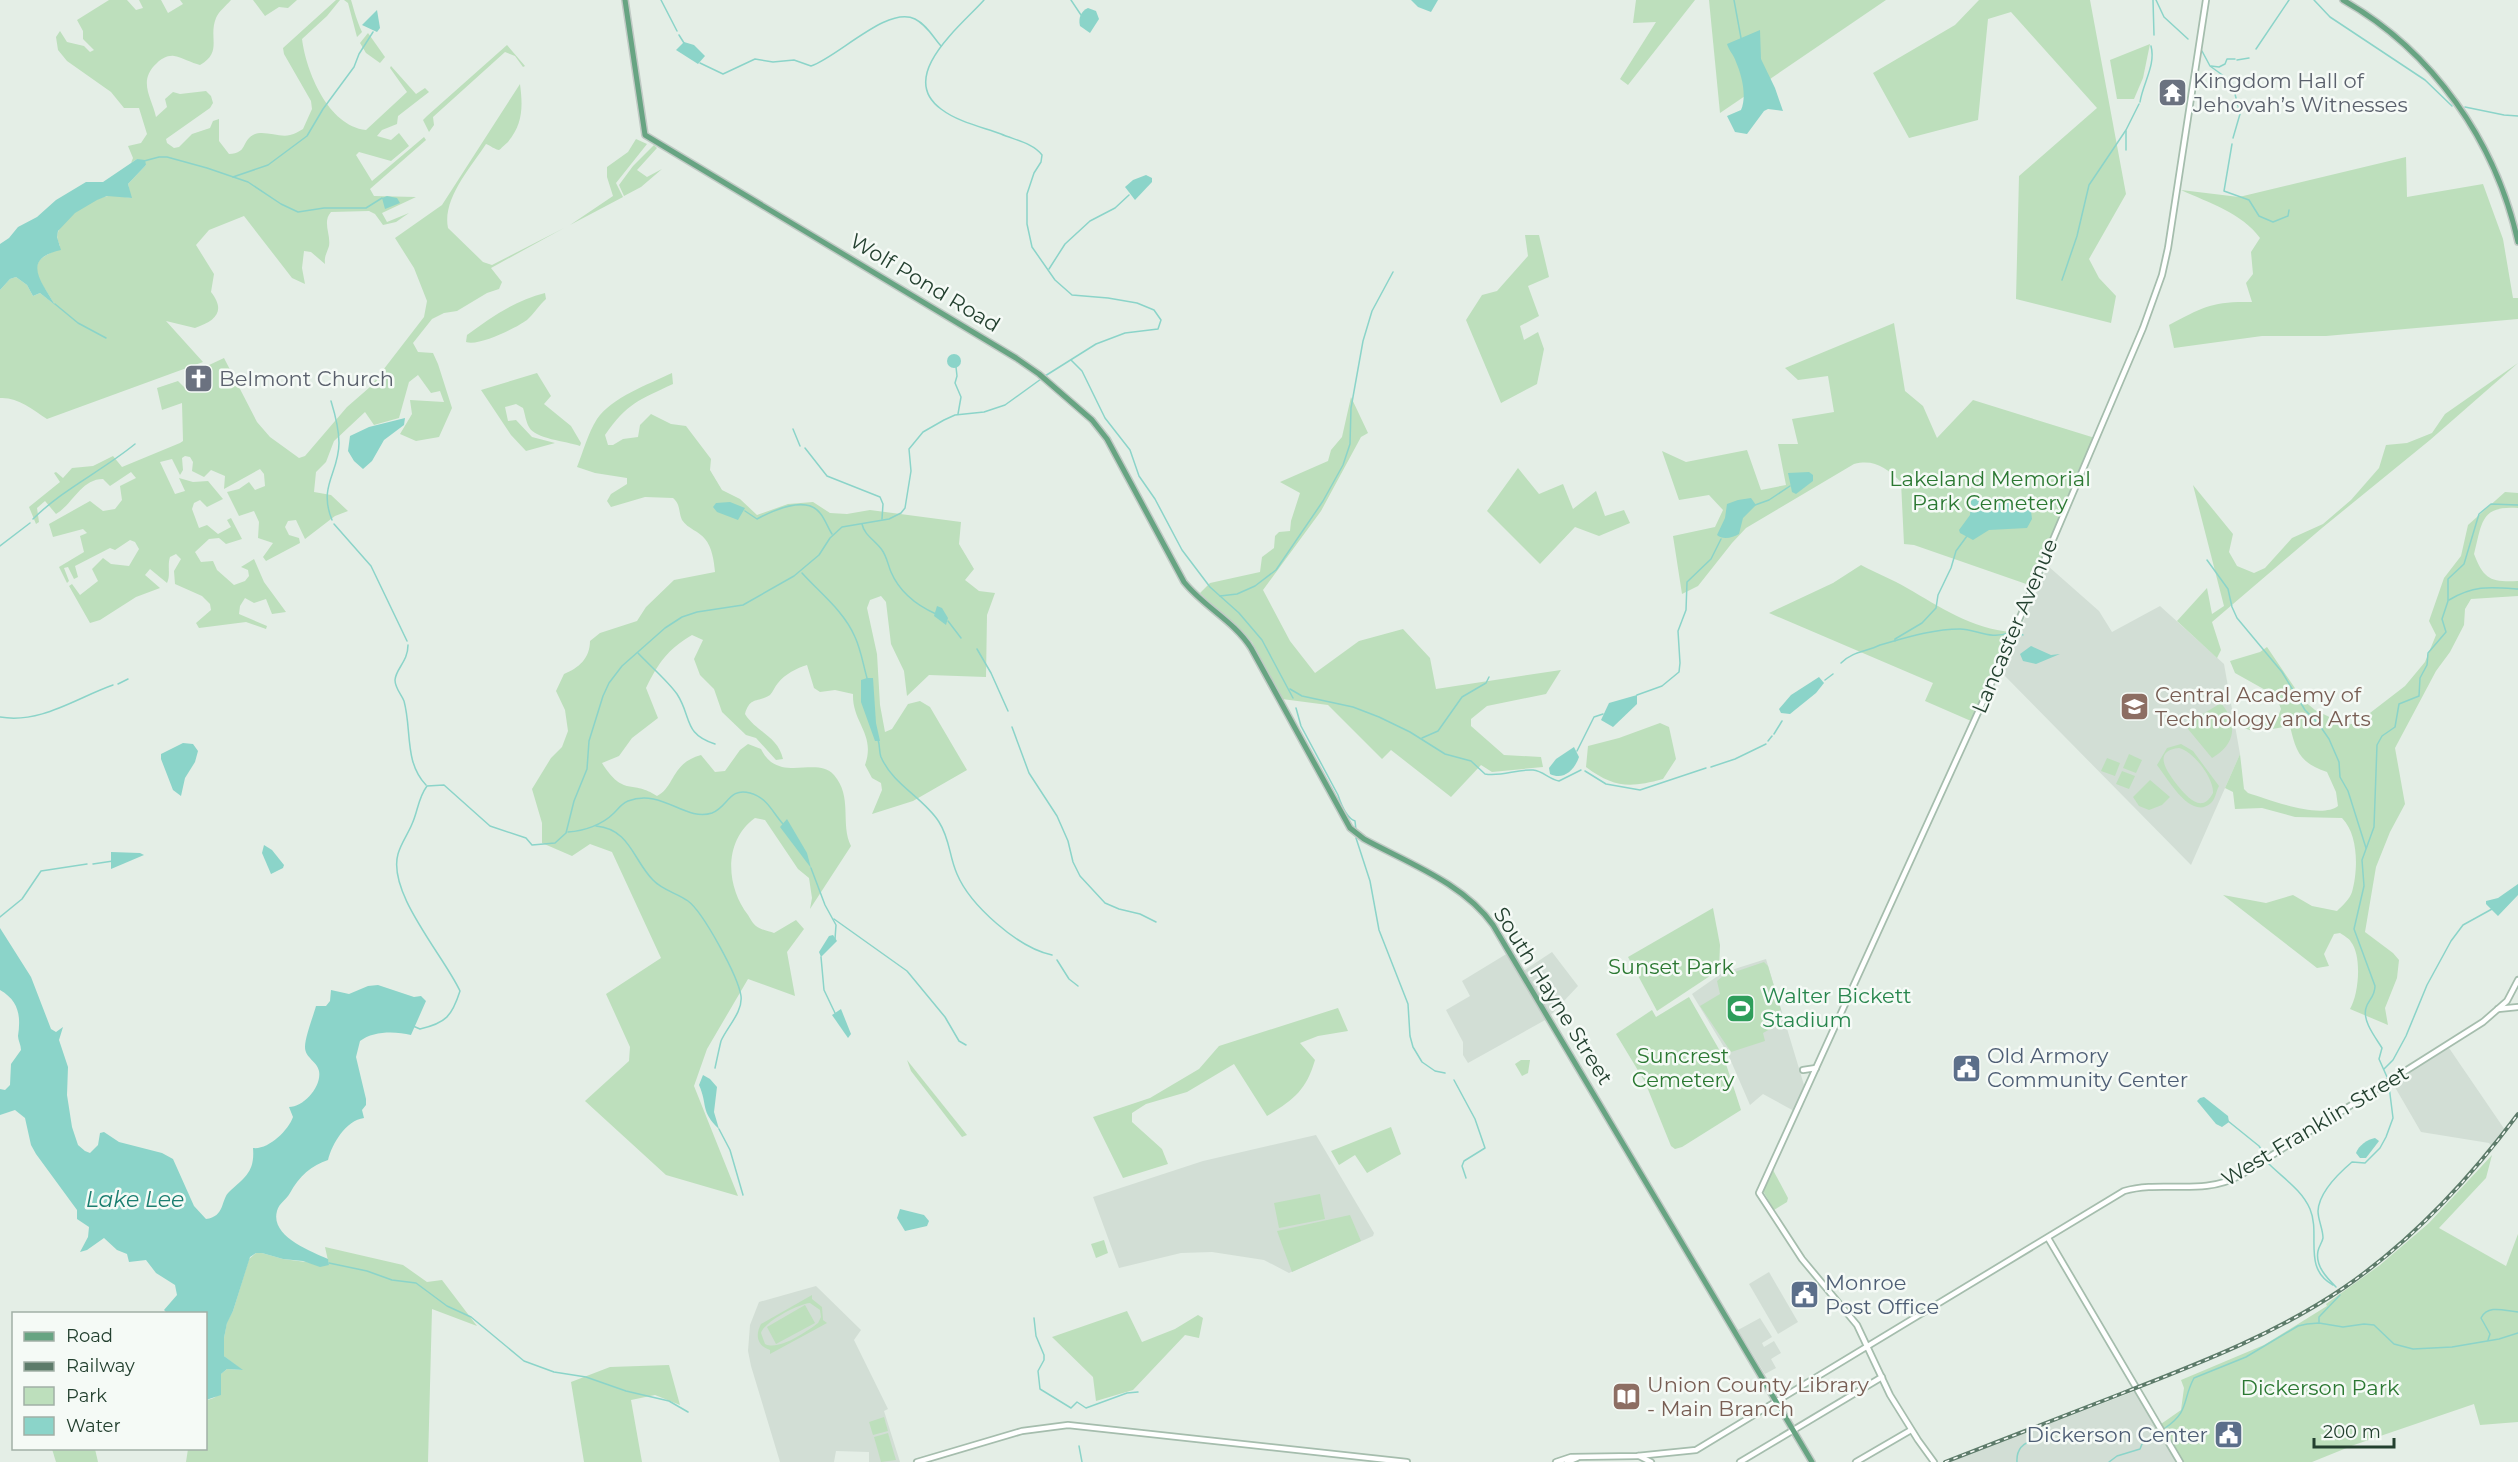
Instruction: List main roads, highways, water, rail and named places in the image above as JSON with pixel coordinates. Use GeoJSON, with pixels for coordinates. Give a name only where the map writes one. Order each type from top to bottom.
{"type":"FeatureCollection","features":[{"type":"Feature","properties":{"kind":"main road","name":"Wolf Pond Road"},"geometry":{"type":"LineString","coordinates":[[625,0],[645,135],[1016,358],[1045,379],[1101,430],[1121,461],[1184,582],[1198,598],[1222,617]]}},
{"type":"Feature","properties":{"kind":"main road","name":"Lancaster Avenue"},"geometry":{"type":"LineString","coordinates":[[1869,1347],[1857,1325],[1802,1259],[1759,1193],[2001,662],[2146,320],[2162,275],[2173,224],[2206,0]]}},
{"type":"Feature","properties":{"kind":"main road"},"geometry":{"type":"LineString","coordinates":[[2343,0],[2371,18],[2411,51],[2454,98],[2485,148],[2498,175],[2513,218],[2518,242]]}},
{"type":"Feature","properties":{"kind":"main road","name":"South Hayne Street"},"geometry":{"type":"LineString","coordinates":[[1222,617],[1240,633],[1251,648],[1353,831],[1461,892],[1490,920],[1812,1462]]}},
{"type":"Feature","properties":{"kind":"main road"},"geometry":{"type":"LineString","coordinates":[[2498,1010],[2507,1001],[2518,980]]}},
{"type":"Feature","properties":{"kind":"main road"},"geometry":{"type":"LineString","coordinates":[[2498,1010],[2518,1007]]}},
{"type":"Feature","properties":{"kind":"main road","name":"West Franklin Street"},"geometry":{"type":"LineString","coordinates":[[1577,1458],[1637,1456],[1696,1450],[2124,1191],[2210,1187],[2228,1182],[2421,1062],[2498,1010]]}},
{"type":"Feature","properties":{"kind":"main road"},"geometry":{"type":"LineString","coordinates":[[1803,1070],[1816,1068]]}},
{"type":"Feature","properties":{"kind":"main road"},"geometry":{"type":"LineString","coordinates":[[2048,1238],[2180,1462]]}},
{"type":"Feature","properties":{"kind":"main road"},"geometry":{"type":"LineString","coordinates":[[1869,1347],[1882,1377],[1911,1430],[1934,1462]]}},
{"type":"Feature","properties":{"kind":"main road"},"geometry":{"type":"LineString","coordinates":[[1740,1462],[1882,1377]]}},
{"type":"Feature","properties":{"kind":"main road"},"geometry":{"type":"LineString","coordinates":[[917,1462],[1022,1431],[1068,1425],[1407,1462]]}},
{"type":"Feature","properties":{"kind":"main road"},"geometry":{"type":"LineString","coordinates":[[1856,1462],[1911,1430]]}},
{"type":"Feature","properties":{"kind":"main road"},"geometry":{"type":"LineString","coordinates":[[1637,1456],[1651,1462]]}},
{"type":"Feature","properties":{"kind":"main road"},"geometry":{"type":"LineString","coordinates":[[1556,1462],[1571,1457],[1577,1458]]}},
{"type":"Feature","properties":{"kind":"main road"},"geometry":{"type":"LineString","coordinates":[[1567,1462],[1577,1458]]}},
{"type":"Feature","properties":{"kind":"water"},"geometry":{"type":"Polygon","coordinates":[[[1411,0],[1438,0],[1431,12],[1418,7],[1411,0]]]}},
{"type":"Feature","properties":{"kind":"water"},"geometry":{"type":"Polygon","coordinates":[[[1088,8],[1096,11],[1099,19],[1090,33],[1079,23],[1082,13],[1088,8]]]}},
{"type":"Feature","properties":{"kind":"water"},"geometry":{"type":"Polygon","coordinates":[[[377,10],[380,28],[377,32],[362,25],[377,10]]]}},
{"type":"Feature","properties":{"kind":"water"},"geometry":{"type":"Polygon","coordinates":[[[1760,30],[1761,59],[1783,111],[1768,109],[1747,134],[1735,132],[1727,116],[1741,110],[1744,92],[1738,68],[1727,44],[1760,30]]]}},
{"type":"Feature","properties":{"kind":"water"},"geometry":{"type":"Polygon","coordinates":[[[684,42],[694,45],[705,56],[698,64],[676,50],[684,42]]]}},
{"type":"Feature","properties":{"kind":"water"},"geometry":{"type":"Polygon","coordinates":[[[137,159],[145,160],[146,165],[128,184],[132,198],[107,196],[75,213],[58,231],[57,237],[61,250],[41,259],[38,265],[40,280],[55,305],[40,293],[33,296],[27,285],[16,277],[10,279],[0,290],[0,244],[9,238],[18,227],[37,217],[56,200],[86,182],[103,182],[137,159]]]}},
{"type":"Feature","properties":{"kind":"water"},"geometry":{"type":"Polygon","coordinates":[[[1146,175],[1152,178],[1152,182],[1135,200],[1125,187],[1133,180],[1146,175]]]}},
{"type":"Feature","properties":{"kind":"water"},"geometry":{"type":"Polygon","coordinates":[[[387,196],[397,198],[400,203],[385,209],[382,198],[387,196]]]}},
{"type":"Feature","properties":{"kind":"water"},"geometry":{"type":"Polygon","coordinates":[[[951,354],[957,354],[961,361],[957,368],[951,368],[947,364],[947,358],[951,354]]]}},
{"type":"Feature","properties":{"kind":"water"},"geometry":{"type":"Polygon","coordinates":[[[405,418],[404,425],[384,440],[372,461],[363,469],[354,461],[348,451],[350,436],[369,427],[405,418]]]}},
{"type":"Feature","properties":{"kind":"water"},"geometry":{"type":"Polygon","coordinates":[[[1809,472],[1813,475],[1813,481],[1796,494],[1792,492],[1788,473],[1809,472]]]}},
{"type":"Feature","properties":{"kind":"water"},"geometry":{"type":"Polygon","coordinates":[[[1977,496],[2019,504],[2031,511],[2032,519],[2027,528],[1989,530],[1973,540],[1960,533],[1959,530],[1970,515],[1971,501],[1977,496]]]}},
{"type":"Feature","properties":{"kind":"water"},"geometry":{"type":"Polygon","coordinates":[[[1751,498],[1756,505],[1743,518],[1739,534],[1728,538],[1717,535],[1725,518],[1727,504],[1751,498]]]}},
{"type":"Feature","properties":{"kind":"water"},"geometry":{"type":"Polygon","coordinates":[[[730,502],[745,508],[738,520],[717,512],[713,507],[716,503],[730,502]]]}},
{"type":"Feature","properties":{"kind":"water"},"geometry":{"type":"Polygon","coordinates":[[[937,606],[942,608],[948,618],[946,625],[934,616],[937,606]]]}},
{"type":"Feature","properties":{"kind":"water"},"geometry":{"type":"Polygon","coordinates":[[[2031,646],[2051,655],[2060,654],[2036,664],[2023,661],[2020,654],[2031,646]]]}},
{"type":"Feature","properties":{"kind":"water"},"geometry":{"type":"Polygon","coordinates":[[[1819,677],[1824,683],[1816,693],[1790,714],[1781,713],[1779,709],[1791,695],[1819,677]]]}},
{"type":"Feature","properties":{"kind":"water"},"geometry":{"type":"Polygon","coordinates":[[[873,678],[876,723],[880,741],[875,741],[861,702],[861,680],[873,678]]]}},
{"type":"Feature","properties":{"kind":"water"},"geometry":{"type":"Polygon","coordinates":[[[1637,695],[1637,704],[1613,727],[1601,720],[1609,703],[1637,695]]]}},
{"type":"Feature","properties":{"kind":"water"},"geometry":{"type":"Polygon","coordinates":[[[183,743],[193,744],[198,751],[195,762],[185,778],[181,796],[173,790],[161,754],[183,743]]]}},
{"type":"Feature","properties":{"kind":"water"},"geometry":{"type":"Polygon","coordinates":[[[1574,747],[1579,757],[1575,766],[1564,775],[1550,774],[1549,768],[1556,759],[1574,747]]]}},
{"type":"Feature","properties":{"kind":"water"},"geometry":{"type":"Polygon","coordinates":[[[787,819],[807,853],[811,868],[780,827],[787,819]]]}},
{"type":"Feature","properties":{"kind":"water"},"geometry":{"type":"Polygon","coordinates":[[[264,845],[272,850],[284,865],[283,868],[271,874],[262,853],[264,845]]]}},
{"type":"Feature","properties":{"kind":"water"},"geometry":{"type":"Polygon","coordinates":[[[111,852],[140,853],[144,855],[111,869],[111,852]]]}},
{"type":"Feature","properties":{"kind":"water"},"geometry":{"type":"Polygon","coordinates":[[[2518,884],[2518,895],[2498,916],[2486,904],[2486,901],[2498,898],[2518,884]]]}},
{"type":"Feature","properties":{"kind":"water","name":"Lake Lee"},"geometry":{"type":"Polygon","coordinates":[[[0,928],[31,977],[51,1029],[56,1032],[63,1027],[59,1040],[68,1067],[67,1095],[72,1127],[78,1145],[90,1153],[98,1145],[100,1133],[104,1132],[119,1142],[162,1153],[173,1159],[194,1206],[206,1219],[212,1218],[220,1211],[226,1195],[251,1169],[253,1148],[271,1143],[282,1133],[293,1117],[289,1107],[306,1100],[315,1089],[319,1071],[307,1054],[305,1043],[316,1006],[326,1006],[330,1001],[331,990],[349,994],[368,986],[378,985],[414,997],[421,996],[426,1001],[411,1035],[384,1033],[371,1035],[360,1041],[356,1057],[366,1099],[366,1105],[362,1110],[364,1118],[351,1123],[346,1128],[336,1140],[328,1160],[311,1168],[302,1176],[277,1211],[276,1220],[285,1235],[302,1247],[328,1259],[329,1265],[320,1267],[303,1261],[283,1259],[262,1253],[256,1253],[250,1257],[224,1338],[224,1356],[243,1370],[227,1369],[221,1374],[221,1395],[207,1400],[207,1312],[166,1312],[164,1310],[177,1295],[175,1285],[156,1273],[146,1260],[129,1262],[127,1254],[117,1250],[104,1238],[80,1252],[88,1237],[89,1227],[77,1219],[77,1210],[36,1154],[31,1145],[25,1118],[15,1110],[0,1115],[0,1089],[5,1090],[10,1085],[11,1064],[21,1050],[18,1038],[19,1016],[15,1004],[0,990],[0,928]]]}},
{"type":"Feature","properties":{"kind":"water"},"geometry":{"type":"Polygon","coordinates":[[[833,935],[837,941],[821,957],[819,952],[829,936],[833,935]]]}},
{"type":"Feature","properties":{"kind":"water"},"geometry":{"type":"Polygon","coordinates":[[[841,1009],[851,1034],[848,1038],[832,1015],[841,1009]]]}},
{"type":"Feature","properties":{"kind":"water"},"geometry":{"type":"Polygon","coordinates":[[[703,1075],[717,1087],[714,1112],[719,1129],[705,1108],[699,1085],[703,1075]]]}},
{"type":"Feature","properties":{"kind":"water"},"geometry":{"type":"Polygon","coordinates":[[[2204,1097],[2228,1116],[2229,1122],[2222,1127],[2216,1124],[2197,1101],[2204,1097]]]}},
{"type":"Feature","properties":{"kind":"water"},"geometry":{"type":"Polygon","coordinates":[[[2375,1138],[2379,1141],[2366,1158],[2360,1158],[2356,1153],[2359,1148],[2366,1141],[2375,1138]]]}},
{"type":"Feature","properties":{"kind":"water"},"geometry":{"type":"Polygon","coordinates":[[[900,1209],[924,1215],[929,1221],[927,1226],[905,1231],[897,1218],[900,1209]]]}},
{"type":"Feature","properties":{"kind":"waterway"},"geometry":{"type":"LineString","coordinates":[[661,0],[677,31]]}},
{"type":"Feature","properties":{"kind":"waterway"},"geometry":{"type":"LineString","coordinates":[[984,0],[937,52],[929,67],[926,82],[929,96],[941,109],[955,117],[1023,142],[1042,155],[1027,194],[1027,224],[1032,247],[1055,280],[1072,295],[1137,303],[1154,310],[1161,320],[1158,329],[1125,333],[1096,344],[1045,376]]}},
{"type":"Feature","properties":{"kind":"waterway"},"geometry":{"type":"LineString","coordinates":[[1071,0],[1081,15]]}},
{"type":"Feature","properties":{"kind":"waterway"},"geometry":{"type":"LineString","coordinates":[[1734,0],[1741,38]]}},
{"type":"Feature","properties":{"kind":"waterway"},"geometry":{"type":"LineString","coordinates":[[2153,0],[2154,35]]}},
{"type":"Feature","properties":{"kind":"waterway"},"geometry":{"type":"LineString","coordinates":[[2156,0],[2164,17],[2188,39]]}},
{"type":"Feature","properties":{"kind":"waterway"},"geometry":{"type":"LineString","coordinates":[[2256,49],[2289,0]]}},
{"type":"Feature","properties":{"kind":"waterway"},"geometry":{"type":"LineString","coordinates":[[2314,0],[2330,17],[2425,80],[2452,106]]}},
{"type":"Feature","properties":{"kind":"waterway"},"geometry":{"type":"LineString","coordinates":[[700,63],[723,74],[755,59],[773,62],[794,60],[811,66],[877,25],[904,17],[915,19],[923,24],[941,46]]}},
{"type":"Feature","properties":{"kind":"waterway"},"geometry":{"type":"LineString","coordinates":[[233,177],[268,165],[307,136],[323,109],[354,67],[359,54],[373,32]]}},
{"type":"Feature","properties":{"kind":"waterway"},"geometry":{"type":"LineString","coordinates":[[679,35],[684,43]]}},
{"type":"Feature","properties":{"kind":"waterway"},"geometry":{"type":"LineString","coordinates":[[2140,102],[2151,67],[2151,46]]}},
{"type":"Feature","properties":{"kind":"waterway"},"geometry":{"type":"LineString","coordinates":[[2202,51],[2210,66],[2232,82],[2240,114],[2233,138]]}},
{"type":"Feature","properties":{"kind":"waterway"},"geometry":{"type":"LineString","coordinates":[[2237,60],[2249,58]]}},
{"type":"Feature","properties":{"kind":"waterway"},"geometry":{"type":"LineString","coordinates":[[2211,66],[2219,67],[2225,64],[2227,59],[2235,59]]}},
{"type":"Feature","properties":{"kind":"waterway"},"geometry":{"type":"LineString","coordinates":[[2062,280],[2077,236],[2089,185],[2126,130],[2139,104]]}},
{"type":"Feature","properties":{"kind":"waterway"},"geometry":{"type":"LineString","coordinates":[[2465,107],[2518,116]]}},
{"type":"Feature","properties":{"kind":"waterway"},"geometry":{"type":"LineString","coordinates":[[2126,131],[2126,150]]}},
{"type":"Feature","properties":{"kind":"waterway"},"geometry":{"type":"LineString","coordinates":[[2232,144],[2224,191],[2249,200],[2259,216],[2273,222],[2288,216],[2289,210]]}},
{"type":"Feature","properties":{"kind":"waterway"},"geometry":{"type":"LineString","coordinates":[[144,161],[167,157],[207,168],[248,182],[281,204],[298,212],[324,208],[366,208],[382,198]]}},
{"type":"Feature","properties":{"kind":"waterway"},"geometry":{"type":"LineString","coordinates":[[1049,269],[1065,244],[1090,221],[1115,208],[1129,195]]}},
{"type":"Feature","properties":{"kind":"waterway"},"geometry":{"type":"LineString","coordinates":[[1220,596],[1237,594],[1255,586],[1276,570],[1323,501],[1343,465],[1350,444],[1351,408],[1363,341],[1372,311],[1393,272]]}},
{"type":"Feature","properties":{"kind":"waterway"},"geometry":{"type":"LineString","coordinates":[[55,304],[78,323],[106,338]]}},
{"type":"Feature","properties":{"kind":"waterway"},"geometry":{"type":"LineString","coordinates":[[1071,360],[1082,371],[1105,418],[1130,450],[1139,476],[1155,499],[1182,550],[1210,587],[1239,613],[1262,640],[1293,698]]}},
{"type":"Feature","properties":{"kind":"waterway"},"geometry":{"type":"LineString","coordinates":[[956,367],[955,383],[961,397],[958,414]]}},
{"type":"Feature","properties":{"kind":"waterway"},"geometry":{"type":"LineString","coordinates":[[413,1026],[420,1029],[442,1021],[451,1012],[460,991],[409,905],[397,870],[399,850],[427,786],[444,785],[490,826],[526,838],[532,845],[555,843],[566,833],[574,801],[587,769],[589,741],[603,696],[609,683],[622,666],[665,628],[682,617],[697,612],[743,605],[794,576],[819,555],[830,538],[842,527],[889,519],[901,513],[905,508],[911,471],[909,449],[923,432],[955,415],[984,412],[1005,405],[1041,379]]}},
{"type":"Feature","properties":{"kind":"waterway"},"geometry":{"type":"LineString","coordinates":[[331,401],[339,443],[327,498],[332,520]]}},
{"type":"Feature","properties":{"kind":"waterway"},"geometry":{"type":"LineString","coordinates":[[793,429],[800,446]]}},
{"type":"Feature","properties":{"kind":"waterway"},"geometry":{"type":"LineString","coordinates":[[33,519],[57,498],[135,444]]}},
{"type":"Feature","properties":{"kind":"waterway"},"geometry":{"type":"LineString","coordinates":[[805,448],[827,476],[880,497],[883,504],[882,519]]}},
{"type":"Feature","properties":{"kind":"waterway"},"geometry":{"type":"LineString","coordinates":[[1755,505],[1769,500],[1790,486]]}},
{"type":"Feature","properties":{"kind":"waterway"},"geometry":{"type":"LineString","coordinates":[[2387,1077],[2379,1059],[2382,1048],[2370,1029],[2365,1013],[2375,986],[2354,929],[2364,886],[2362,860],[2374,827],[2377,745],[2382,736],[2395,727],[2399,704],[2419,696],[2420,678],[2427,665],[2428,653],[2446,632],[2442,619],[2448,601],[2448,579],[2464,564],[2479,514],[2491,504],[2518,505]]}},
{"type":"Feature","properties":{"kind":"waterway"},"geometry":{"type":"LineString","coordinates":[[745,511],[757,519],[789,506],[806,505],[820,513],[832,534]]}},
{"type":"Feature","properties":{"kind":"waterway"},"geometry":{"type":"LineString","coordinates":[[0,546],[30,523]]}},
{"type":"Feature","properties":{"kind":"waterway"},"geometry":{"type":"LineString","coordinates":[[334,524],[371,566],[407,641]]}},
{"type":"Feature","properties":{"kind":"waterway"},"geometry":{"type":"LineString","coordinates":[[862,524],[865,531],[884,553],[891,572],[904,592],[922,607],[936,614]]}},
{"type":"Feature","properties":{"kind":"waterway"},"geometry":{"type":"LineString","coordinates":[[1895,641],[1922,623],[1936,608],[1938,595],[1951,568],[1956,551],[1967,536]]}},
{"type":"Feature","properties":{"kind":"waterway"},"geometry":{"type":"LineString","coordinates":[[1637,695],[1662,686],[1679,672],[1678,631],[1686,610],[1687,582],[1711,559],[1721,539]]}},
{"type":"Feature","properties":{"kind":"waterway"},"geometry":{"type":"LineString","coordinates":[[2207,560],[2228,589],[2237,618],[2282,672],[2305,710],[2329,739],[2339,762],[2340,777],[2348,791],[2366,848]]}},
{"type":"Feature","properties":{"kind":"waterway"},"geometry":{"type":"LineString","coordinates":[[802,573],[845,619],[859,647],[867,678]]}},
{"type":"Feature","properties":{"kind":"waterway"},"geometry":{"type":"LineString","coordinates":[[2449,600],[2474,589],[2518,589]]}},
{"type":"Feature","properties":{"kind":"waterway"},"geometry":{"type":"LineString","coordinates":[[948,621],[961,638]]}},
{"type":"Feature","properties":{"kind":"waterway"},"geometry":{"type":"LineString","coordinates":[[1841,663],[1855,654],[1880,645],[1929,632],[1950,629],[1966,629],[1990,635],[2011,632]]}},
{"type":"Feature","properties":{"kind":"waterway"},"geometry":{"type":"LineString","coordinates":[[2018,633],[2023,635]]}},
{"type":"Feature","properties":{"kind":"waterway"},"geometry":{"type":"LineString","coordinates":[[408,645],[395,683],[404,701],[414,766],[426,785]]}},
{"type":"Feature","properties":{"kind":"waterway"},"geometry":{"type":"LineString","coordinates":[[977,649],[1008,711]]}},
{"type":"Feature","properties":{"kind":"waterway"},"geometry":{"type":"LineString","coordinates":[[638,653],[677,694],[693,730],[705,740],[715,744]]}},
{"type":"Feature","properties":{"kind":"waterway"},"geometry":{"type":"LineString","coordinates":[[1825,680],[1833,674]]}},
{"type":"Feature","properties":{"kind":"waterway"},"geometry":{"type":"LineString","coordinates":[[1422,738],[1438,731],[1462,697],[1486,683],[1489,677]]}},
{"type":"Feature","properties":{"kind":"waterway"},"geometry":{"type":"LineString","coordinates":[[118,684],[128,679]]}},
{"type":"Feature","properties":{"kind":"waterway"},"geometry":{"type":"LineString","coordinates":[[0,717],[30,717],[113,685]]}},
{"type":"Feature","properties":{"kind":"waterway"},"geometry":{"type":"LineString","coordinates":[[1290,689],[1302,696],[1353,707],[1379,717],[1410,732],[1445,754],[1471,761],[1485,774],[1533,770],[1559,781],[1581,770]]}},
{"type":"Feature","properties":{"kind":"waterway"},"geometry":{"type":"LineString","coordinates":[[1296,708],[1301,726],[1344,810],[1355,821],[1356,830]]}},
{"type":"Feature","properties":{"kind":"waterway"},"geometry":{"type":"LineString","coordinates":[[1577,751],[1594,717],[1603,714]]}},
{"type":"Feature","properties":{"kind":"waterway"},"geometry":{"type":"LineString","coordinates":[[1774,734],[1782,721]]}},
{"type":"Feature","properties":{"kind":"waterway"},"geometry":{"type":"LineString","coordinates":[[1012,727],[1029,773],[1057,816],[1080,876],[1105,903],[1140,914],[1156,922]]}},
{"type":"Feature","properties":{"kind":"waterway"},"geometry":{"type":"LineString","coordinates":[[1768,741],[1772,736]]}},
{"type":"Feature","properties":{"kind":"waterway"},"geometry":{"type":"LineString","coordinates":[[878,740],[880,755],[886,767],[933,813],[939,822],[957,874],[973,899],[1010,934],[1025,944],[1052,955]]}},
{"type":"Feature","properties":{"kind":"waterway"},"geometry":{"type":"LineString","coordinates":[[1711,767],[1735,759],[1766,744]]}},
{"type":"Feature","properties":{"kind":"waterway"},"geometry":{"type":"LineString","coordinates":[[1585,771],[1606,784],[1640,790],[1706,768]]}},
{"type":"Feature","properties":{"kind":"waterway"},"geometry":{"type":"LineString","coordinates":[[568,832],[598,824],[626,802],[640,798],[662,801],[702,815],[712,813],[733,795],[743,792],[761,798],[783,824]]}},
{"type":"Feature","properties":{"kind":"waterway"},"geometry":{"type":"LineString","coordinates":[[596,826],[607,828],[624,839],[653,880],[694,907],[727,960],[738,987],[741,1002],[737,1014],[721,1041],[715,1068]]}},
{"type":"Feature","properties":{"kind":"waterway"},"geometry":{"type":"LineString","coordinates":[[1356,838],[1370,881],[1379,930],[1408,1004],[1413,1047],[1422,1062],[1435,1071],[1445,1073]]}},
{"type":"Feature","properties":{"kind":"waterway"},"geometry":{"type":"LineString","coordinates":[[93,864],[113,861]]}},
{"type":"Feature","properties":{"kind":"waterway"},"geometry":{"type":"LineString","coordinates":[[0,917],[22,899],[41,871],[87,864]]}},
{"type":"Feature","properties":{"kind":"waterway"},"geometry":{"type":"LineString","coordinates":[[811,868],[825,905],[836,925],[835,939]]}},
{"type":"Feature","properties":{"kind":"waterway"},"geometry":{"type":"LineString","coordinates":[[2384,1069],[2393,1060],[2406,1036],[2427,985],[2451,941],[2463,925],[2492,909]]}},
{"type":"Feature","properties":{"kind":"waterway"},"geometry":{"type":"LineString","coordinates":[[834,919],[907,971],[945,1017],[959,1041],[966,1045]]}},
{"type":"Feature","properties":{"kind":"waterway"},"geometry":{"type":"LineString","coordinates":[[821,957],[824,990],[835,1013]]}},
{"type":"Feature","properties":{"kind":"waterway"},"geometry":{"type":"LineString","coordinates":[[1057,960],[1069,979],[1078,986]]}},
{"type":"Feature","properties":{"kind":"waterway"},"geometry":{"type":"LineString","coordinates":[[1454,1080],[1475,1119],[1485,1148],[1464,1161],[1462,1166],[1466,1178]]}},
{"type":"Feature","properties":{"kind":"waterway"},"geometry":{"type":"LineString","coordinates":[[2336,1287],[2322,1271],[2318,1262],[2318,1251],[2323,1238],[2318,1214],[2319,1204],[2330,1184],[2352,1162],[2365,1163],[2380,1148],[2393,1118],[2389,1086]]}},
{"type":"Feature","properties":{"kind":"waterway"},"geometry":{"type":"LineString","coordinates":[[2228,1121],[2259,1146],[2265,1155]]}},
{"type":"Feature","properties":{"kind":"waterway"},"geometry":{"type":"LineString","coordinates":[[719,1129],[730,1150],[743,1195]]}},
{"type":"Feature","properties":{"kind":"waterway"},"geometry":{"type":"LineString","coordinates":[[2269,1164],[2307,1202],[2313,1219],[2314,1250],[2318,1270],[2333,1285]]}},
{"type":"Feature","properties":{"kind":"waterway"},"geometry":{"type":"LineString","coordinates":[[329,1263],[367,1271],[392,1280],[416,1283],[447,1306],[471,1317],[524,1361],[554,1372],[586,1377],[626,1391],[669,1401],[688,1412]]}},
{"type":"Feature","properties":{"kind":"waterway"},"geometry":{"type":"LineString","coordinates":[[2319,1322],[2319,1317],[2340,1295]]}},
{"type":"Feature","properties":{"kind":"waterway"},"geometry":{"type":"LineString","coordinates":[[2488,1340],[2490,1334],[2481,1318],[2484,1314],[2497,1309],[2518,1312]]}},
{"type":"Feature","properties":{"kind":"waterway"},"geometry":{"type":"LineString","coordinates":[[1034,1318],[1036,1336],[1044,1355],[1038,1371],[1040,1389],[1071,1408],[1077,1402],[1086,1408],[1127,1393],[1138,1392]]}},
{"type":"Feature","properties":{"kind":"waterway"},"geometry":{"type":"LineString","coordinates":[[2165,1428],[2182,1411],[2194,1378],[2246,1357],[2298,1326],[2319,1323],[2343,1327],[2374,1325],[2394,1344],[2413,1349],[2452,1347],[2499,1339],[2518,1333]]}},
{"type":"Feature","properties":{"kind":"waterway"},"geometry":{"type":"LineString","coordinates":[[2109,1462],[2117,1456],[2140,1449],[2142,1444],[2158,1433]]}},
{"type":"Feature","properties":{"kind":"waterway"},"geometry":{"type":"LineString","coordinates":[[2017,1462],[2018,1452],[2022,1446],[2039,1439]]}},
{"type":"Feature","properties":{"kind":"waterway"},"geometry":{"type":"LineString","coordinates":[[1079,1446],[1082,1462]]}},
{"type":"Feature","properties":{"kind":"railway"},"geometry":{"type":"LineString","coordinates":[[1945,1462],[2209,1359],[2319,1304],[2394,1250],[2438,1208],[2479,1163],[2518,1114]]}},
{"type":"Feature","properties":{"kind":"place","name":"Kingdom Hall of Jehovah’s Witnesses"},"geometry":{"type":"Point","coordinates":[2172,93]}},
{"type":"Feature","properties":{"kind":"place","name":"Belmont Church"},"geometry":{"type":"Point","coordinates":[198,379]}},
{"type":"Feature","properties":{"kind":"place","name":"Central Academy of Technology and Arts"},"geometry":{"type":"Point","coordinates":[2134,707]}},
{"type":"Feature","properties":{"kind":"place","name":"Walter Bickett Stadium"},"geometry":{"type":"Point","coordinates":[1741,1008]}},
{"type":"Feature","properties":{"kind":"place","name":"Old Armory Community Center"},"geometry":{"type":"Point","coordinates":[1966,1068]}},
{"type":"Feature","properties":{"kind":"place","name":"Monroe Post Office"},"geometry":{"type":"Point","coordinates":[1804,1295]}},
{"type":"Feature","properties":{"kind":"place","name":"Union County Library - Main Branch"},"geometry":{"type":"Point","coordinates":[1626,1397]}},
{"type":"Feature","properties":{"kind":"place","name":"Dickerson Center"},"geometry":{"type":"Point","coordinates":[2229,1435]}},
{"type":"Feature","properties":{"kind":"park label","name":"Lakeland Memorial Park Cemetery"},"geometry":{"type":"Point","coordinates":[1990,491]}},
{"type":"Feature","properties":{"kind":"park label","name":"Sunset Park"},"geometry":{"type":"Point","coordinates":[1671,967]}},
{"type":"Feature","properties":{"kind":"park label","name":"Suncrest Cemetery"},"geometry":{"type":"Point","coordinates":[1683,1068]}},
{"type":"Feature","properties":{"kind":"park label","name":"Dickerson Park"},"geometry":{"type":"Point","coordinates":[2320,1388]}}]}
